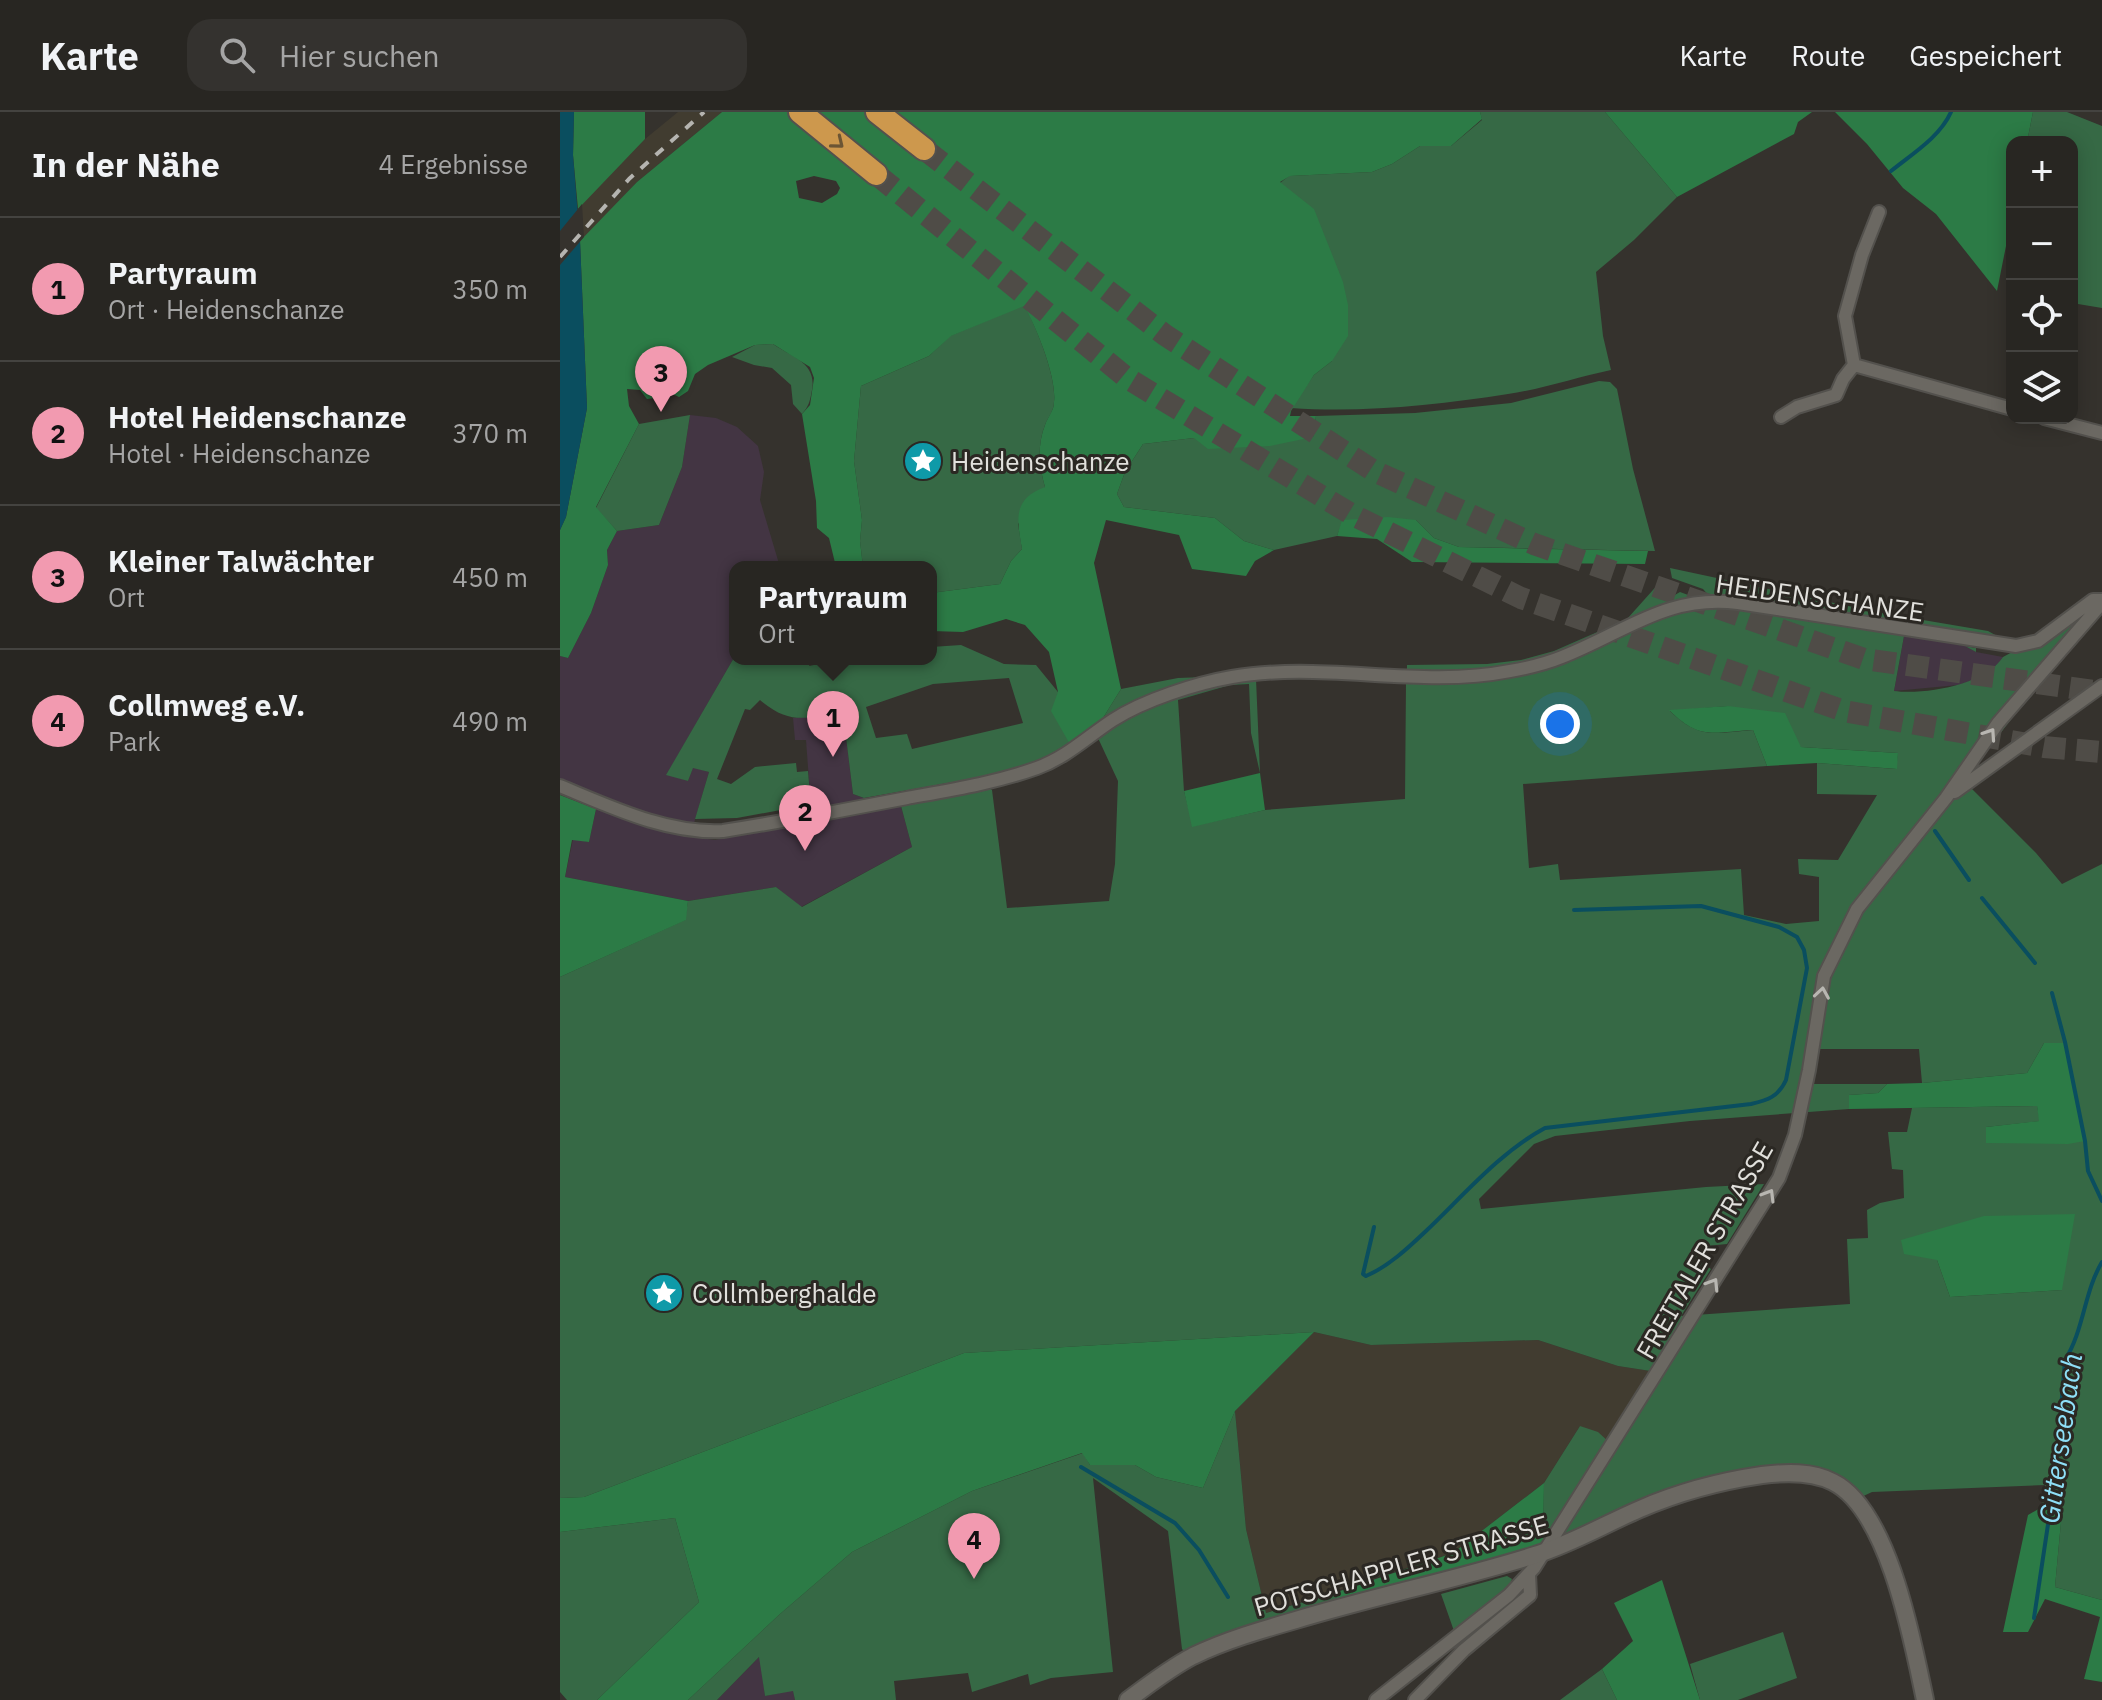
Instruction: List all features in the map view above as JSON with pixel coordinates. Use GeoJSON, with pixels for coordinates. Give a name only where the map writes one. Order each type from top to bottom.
{"type":"FeatureCollection","features":[{"type":"Feature","properties":{"kind":"highway"},"geometry":{"type":"LineString","coordinates":[[800,112],[876,174]]}},
{"type":"Feature","properties":{"kind":"highway"},"geometry":{"type":"LineString","coordinates":[[877,112],[924,149]]}},
{"type":"Feature","properties":{"kind":"street"},"geometry":{"type":"LineString","coordinates":[[1781,417],[1797,407],[1836,395],[1854,365],[1845,316],[1862,255],[1879,212]]}},
{"type":"Feature","properties":{"kind":"street"},"geometry":{"type":"LineString","coordinates":[[1854,365],[2006,407]]}},
{"type":"Feature","properties":{"kind":"street"},"geometry":{"type":"LineString","coordinates":[[2067,424],[2102,433]]}},
{"type":"Feature","properties":{"kind":"street","name":"HEIDENSCHANZE"},"geometry":{"type":"LineString","coordinates":[[560,786],[665,824],[706,832],[723,831],[950,790],[1022,773],[1057,760],[1131,710],[1231,677],[1258,673],[1327,672],[1437,677],[1507,672],[1563,657],[1657,612],[1705,601],[1738,603],[2016,646],[2038,641],[2093,600],[2102,601]]}},
{"type":"Feature","properties":{"kind":"street","name":"FREITALER STRASSE"},"geometry":{"type":"LineString","coordinates":[[1529,1574],[1779,1178],[1795,1135],[1824,976],[1853,917],[1946,798],[1998,723],[2102,601]]}},
{"type":"Feature","properties":{"kind":"street"},"geometry":{"type":"LineString","coordinates":[[1946,798],[2102,686]]}},
{"type":"Feature","properties":{"kind":"street","name":"POTSCHAPPLER STRASSE"},"geometry":{"type":"LineString","coordinates":[[1128,1700],[1190,1658],[1237,1637],[1543,1553],[1643,1508],[1696,1489],[1774,1473],[1823,1478],[1841,1487],[1855,1500],[1876,1533],[1901,1599],[1925,1700]]}},
{"type":"Feature","properties":{"kind":"street"},"geometry":{"type":"LineString","coordinates":[[1376,1700],[1509,1595],[1529,1574]]}},
{"type":"Feature","properties":{"kind":"street"},"geometry":{"type":"LineString","coordinates":[[1415,1700],[1464,1650],[1530,1595],[1529,1574]]}},
{"type":"Feature","properties":{"kind":"shaded area"},"geometry":{"type":"Polygon","coordinates":[[[678,112],[722,112],[637,182],[560,265],[560,231],[587,198],[645,139],[678,112]]]}},
{"type":"Feature","properties":{"kind":"shaded area"},"geometry":{"type":"Polygon","coordinates":[[[690,415],[716,418],[737,427],[758,446],[764,472],[760,500],[778,561],[729,561],[730,665],[667,774],[688,781],[693,767],[709,772],[694,823],[647,813],[560,779],[560,656],[568,658],[591,613],[608,565],[607,550],[617,531],[659,525],[682,467],[690,415]]]}},
{"type":"Feature","properties":{"kind":"shaded area"},"geometry":{"type":"Polygon","coordinates":[[[1904,636],[1966,646],[1976,652],[2003,657],[1998,665],[1978,679],[1958,685],[1894,691],[1904,636]]]}},
{"type":"Feature","properties":{"kind":"shaded area"},"geometry":{"type":"Polygon","coordinates":[[[843,713],[853,794],[864,798],[867,813],[901,806],[912,847],[801,907],[776,887],[688,901],[565,877],[573,839],[589,842],[596,809],[646,826],[715,840],[805,824],[802,806],[810,794],[806,740],[795,740],[793,718],[843,713]]]}},
{"type":"Feature","properties":{"kind":"shaded area"},"geometry":{"type":"Polygon","coordinates":[[[1314,1332],[1371,1345],[1538,1340],[1618,1366],[1658,1372],[1610,1444],[1580,1426],[1544,1483],[1453,1553],[1266,1613],[1246,1529],[1235,1411],[1314,1332]]]}},
{"type":"Feature","properties":{"kind":"shaded area"},"geometry":{"type":"Polygon","coordinates":[[[760,1656],[765,1696],[793,1690],[795,1700],[717,1700],[760,1656]]]}},
{"type":"Feature","properties":{"kind":"green space"},"geometry":{"type":"Polygon","coordinates":[[[574,112],[645,112],[645,139],[578,209],[573,155],[574,112]]]}},
{"type":"Feature","properties":{"kind":"green space"},"geometry":{"type":"Polygon","coordinates":[[[722,112],[1480,112],[1482,119],[1451,146],[1420,146],[1392,164],[1372,172],[1290,176],[1280,182],[1314,209],[1343,282],[1348,305],[1348,336],[1332,361],[1314,375],[1291,411],[1290,416],[1316,416],[1313,437],[1270,446],[1208,449],[1194,438],[1143,444],[1125,472],[1117,494],[1124,507],[1215,518],[1244,541],[1274,550],[1255,561],[1246,576],[1192,569],[1179,535],[1106,520],[1094,563],[1121,689],[1098,726],[1071,746],[1051,711],[1058,692],[1049,652],[1025,625],[1006,619],[963,632],[937,631],[937,592],[1000,584],[1011,561],[1022,549],[1018,520],[1022,504],[1034,492],[1045,487],[1040,448],[1042,433],[1053,408],[1054,392],[1045,352],[1024,306],[951,336],[929,356],[861,386],[854,461],[862,520],[862,561],[835,561],[829,538],[817,528],[816,501],[802,414],[810,405],[814,378],[810,367],[773,344],[755,345],[708,365],[695,374],[688,391],[679,397],[660,388],[655,398],[647,399],[640,390],[627,389],[629,406],[639,424],[596,507],[617,531],[607,550],[608,565],[591,613],[568,658],[560,656],[560,530],[566,517],[587,408],[580,241],[637,182],[722,112]],[[814,176],[796,181],[799,198],[822,203],[837,194],[840,188],[836,181],[814,176]]]}},
{"type":"Feature","properties":{"kind":"green space"},"geometry":{"type":"Polygon","coordinates":[[[1480,112],[1605,112],[1677,197],[1596,272],[1603,336],[1611,370],[1521,392],[1455,402],[1372,409],[1291,408],[1314,375],[1332,361],[1280,183],[1289,176],[1372,172],[1392,164],[1420,146],[1451,146],[1482,120],[1480,112]]]}},
{"type":"Feature","properties":{"kind":"green space"},"geometry":{"type":"Polygon","coordinates":[[[1605,112],[1812,112],[1798,122],[1794,134],[1677,197],[1605,112]]]}},
{"type":"Feature","properties":{"kind":"green space"},"geometry":{"type":"Polygon","coordinates":[[[1835,112],[2033,112],[2028,136],[2006,136],[2006,246],[1997,291],[1936,214],[1903,188],[1867,144],[1835,112]]]}},
{"type":"Feature","properties":{"kind":"green space"},"geometry":{"type":"Polygon","coordinates":[[[2033,112],[2067,112],[2102,126],[2102,308],[2078,304],[2078,136],[2028,136],[2033,112]]]}},
{"type":"Feature","properties":{"kind":"green space"},"geometry":{"type":"Polygon","coordinates":[[[1024,305],[1049,366],[1054,402],[1042,433],[1040,448],[1045,487],[1018,524],[1022,549],[1011,561],[1000,584],[937,592],[937,561],[862,561],[862,520],[854,461],[861,386],[929,356],[950,336],[1024,305]]]}},
{"type":"Feature","properties":{"kind":"green space"},"geometry":{"type":"Polygon","coordinates":[[[773,344],[802,362],[811,373],[811,397],[802,414],[793,404],[791,385],[772,368],[732,357],[755,345],[773,344]]]}},
{"type":"Feature","properties":{"kind":"green space"},"geometry":{"type":"Polygon","coordinates":[[[1599,381],[1610,382],[1617,389],[1633,469],[1655,551],[1459,547],[1434,538],[1416,520],[1343,520],[1337,536],[1274,550],[1244,541],[1215,518],[1124,507],[1117,494],[1125,472],[1143,444],[1194,438],[1313,437],[1316,416],[1415,413],[1511,403],[1599,381]]]}},
{"type":"Feature","properties":{"kind":"green space"},"geometry":{"type":"Polygon","coordinates":[[[690,415],[682,467],[659,525],[617,531],[596,508],[639,424],[690,415]]]}},
{"type":"Feature","properties":{"kind":"green space"},"geometry":{"type":"Polygon","coordinates":[[[1388,517],[1416,520],[1434,538],[1459,547],[1648,551],[1645,564],[1412,562],[1377,539],[1337,536],[1342,520],[1388,517]]]}},
{"type":"Feature","properties":{"kind":"green space"},"geometry":{"type":"Polygon","coordinates":[[[1670,568],[1876,612],[1988,631],[2008,642],[1710,597],[1703,589],[1672,578],[1670,568]]]}},
{"type":"Feature","properties":{"kind":"green space"},"geometry":{"type":"Polygon","coordinates":[[[1661,581],[1661,592],[1673,596],[1680,592],[1692,599],[1643,615],[1582,645],[1546,658],[1487,669],[1407,672],[1407,665],[1487,664],[1521,660],[1554,651],[1627,619],[1661,581]]]}},
{"type":"Feature","properties":{"kind":"green space"},"geometry":{"type":"Polygon","coordinates":[[[1732,606],[1952,644],[1904,636],[1894,691],[1907,692],[1953,686],[1983,675],[2003,657],[2086,612],[2057,659],[1964,781],[2036,853],[2062,884],[2102,864],[2102,1600],[2055,1587],[2062,1511],[2042,1507],[2045,1485],[1872,1492],[1855,1500],[1823,1478],[1718,1484],[1543,1553],[1544,1483],[1580,1426],[1598,1432],[1610,1443],[1657,1372],[1618,1366],[1538,1340],[1371,1345],[1314,1332],[964,1353],[584,1497],[560,1498],[560,977],[685,920],[688,901],[776,887],[802,907],[912,847],[901,806],[987,787],[992,790],[1007,908],[1109,901],[1115,864],[1118,781],[1098,738],[1133,714],[1194,691],[1256,679],[1260,773],[1251,733],[1249,684],[1230,685],[1178,700],[1184,791],[1193,826],[1265,810],[1405,799],[1406,682],[1512,675],[1671,611],[1732,606]],[[1728,706],[1670,711],[1699,731],[1753,730],[1767,766],[1523,784],[1529,868],[1558,864],[1560,880],[1741,869],[1744,915],[1786,924],[1819,921],[1819,877],[1799,874],[1798,859],[1838,860],[1877,795],[1817,794],[1817,763],[1896,769],[1898,753],[1801,747],[1728,706]],[[2044,1043],[2027,1073],[1922,1083],[1919,1049],[1820,1049],[1813,1084],[1887,1084],[1878,1093],[1849,1095],[1849,1109],[1690,1121],[1555,1136],[1534,1144],[1479,1199],[1481,1209],[1764,1184],[1727,1244],[1696,1247],[1697,1259],[1711,1269],[1681,1316],[1850,1304],[1847,1239],[1868,1238],[1867,1210],[1880,1203],[1904,1198],[1903,1170],[1892,1169],[1888,1132],[1907,1132],[1912,1108],[2037,1106],[2040,1121],[1986,1127],[2068,1144],[2044,1043]],[[1937,1260],[1950,1297],[2062,1290],[1937,1260]]]}},
{"type":"Feature","properties":{"kind":"green space"},"geometry":{"type":"Polygon","coordinates":[[[961,645],[1004,664],[1036,665],[1058,692],[1071,746],[1048,758],[992,775],[864,798],[853,794],[843,713],[809,718],[790,717],[760,700],[750,710],[745,709],[717,779],[731,784],[755,767],[796,763],[797,772],[808,771],[810,794],[802,806],[737,818],[695,819],[709,772],[693,768],[688,781],[666,775],[730,665],[937,665],[937,647],[961,645]],[[1009,678],[933,684],[866,707],[876,738],[907,734],[912,749],[1023,723],[1009,678]]]}},
{"type":"Feature","properties":{"kind":"green space"},"geometry":{"type":"Polygon","coordinates":[[[1205,677],[1098,726],[1121,689],[1178,678],[1205,677]]]}},
{"type":"Feature","properties":{"kind":"green space"},"geometry":{"type":"Polygon","coordinates":[[[1728,706],[1785,713],[1801,747],[1898,753],[1897,769],[1817,763],[1767,766],[1753,730],[1717,733],[1699,730],[1669,710],[1728,706]]]}},
{"type":"Feature","properties":{"kind":"green space"},"geometry":{"type":"Polygon","coordinates":[[[1260,773],[1265,810],[1192,827],[1184,791],[1260,773]]]}},
{"type":"Feature","properties":{"kind":"green space"},"geometry":{"type":"Polygon","coordinates":[[[560,795],[596,809],[589,842],[572,840],[565,877],[688,901],[686,920],[560,977],[560,795]]]}},
{"type":"Feature","properties":{"kind":"green space"},"geometry":{"type":"Polygon","coordinates":[[[2044,1043],[2065,1043],[2085,1141],[2068,1144],[1986,1143],[1986,1127],[2039,1121],[2037,1106],[1849,1109],[1849,1095],[1878,1093],[1887,1084],[2027,1073],[2044,1043]]]}},
{"type":"Feature","properties":{"kind":"green space"},"geometry":{"type":"Polygon","coordinates":[[[2075,1214],[2062,1290],[1950,1297],[1937,1260],[1904,1254],[1901,1240],[1984,1216],[2075,1214]]]}},
{"type":"Feature","properties":{"kind":"green space"},"geometry":{"type":"Polygon","coordinates":[[[1314,1332],[1235,1411],[1203,1488],[1156,1477],[1135,1465],[1090,1465],[1082,1453],[972,1491],[852,1552],[688,1700],[597,1700],[699,1602],[675,1518],[560,1532],[560,1498],[584,1497],[964,1353],[1314,1332]]]}},
{"type":"Feature","properties":{"kind":"green space"},"geometry":{"type":"Polygon","coordinates":[[[1235,1411],[1246,1529],[1266,1613],[1334,1593],[1341,1607],[1190,1658],[1182,1649],[1168,1531],[1093,1478],[1113,1672],[1051,1678],[1030,1685],[1028,1674],[972,1692],[968,1673],[894,1681],[896,1700],[795,1700],[793,1691],[765,1696],[759,1657],[717,1700],[688,1700],[852,1552],[972,1491],[1083,1453],[1090,1465],[1135,1465],[1156,1477],[1203,1488],[1235,1411]]]}},
{"type":"Feature","properties":{"kind":"green space"},"geometry":{"type":"Polygon","coordinates":[[[1544,1483],[1543,1553],[1341,1607],[1334,1593],[1453,1553],[1544,1483]]]}},
{"type":"Feature","properties":{"kind":"green space"},"geometry":{"type":"Polygon","coordinates":[[[2042,1507],[2062,1511],[2055,1587],[2102,1600],[2102,1682],[2084,1679],[2100,1617],[2045,1599],[2028,1632],[2003,1632],[2028,1515],[2042,1507]]]}},
{"type":"Feature","properties":{"kind":"green space"},"geometry":{"type":"Polygon","coordinates":[[[675,1518],[699,1602],[597,1700],[567,1700],[560,1692],[560,1532],[675,1518]]]}},
{"type":"Feature","properties":{"kind":"green space"},"geometry":{"type":"Polygon","coordinates":[[[1507,1576],[1512,1579],[1510,1585],[1454,1631],[1441,1594],[1507,1576]]]}},
{"type":"Feature","properties":{"kind":"green space"},"geometry":{"type":"Polygon","coordinates":[[[1662,1580],[1700,1700],[1617,1700],[1602,1669],[1633,1641],[1614,1603],[1662,1580]]]}},
{"type":"Feature","properties":{"kind":"green space"},"geometry":{"type":"Polygon","coordinates":[[[1783,1632],[1797,1678],[1738,1700],[1700,1700],[1690,1664],[1783,1632]]]}},
{"type":"Feature","properties":{"kind":"green space"},"geometry":{"type":"Polygon","coordinates":[[[1602,1669],[1617,1700],[1560,1700],[1602,1669]]]}},
{"type":"Feature","properties":{"kind":"water"},"geometry":{"type":"Polygon","coordinates":[[[560,112],[574,112],[573,155],[587,408],[566,517],[560,530],[560,112]]]}},
{"type":"Feature","properties":{"kind":"pier"},"geometry":{"type":"Polygon","coordinates":[[[582,204],[584,237],[560,265],[560,231],[582,204]]]}},
{"type":"Feature","properties":{"kind":"waterway"},"geometry":{"type":"LineString","coordinates":[[1891,171],[1933,137],[1951,112]]}},
{"type":"Feature","properties":{"kind":"waterway","name":"Gitterseebach"},"geometry":{"type":"LineString","coordinates":[[1935,831],[1969,880]]}},
{"type":"Feature","properties":{"kind":"waterway","name":"Gitterseebach"},"geometry":{"type":"LineString","coordinates":[[1982,898],[2035,963]]}},
{"type":"Feature","properties":{"kind":"waterway"},"geometry":{"type":"LineString","coordinates":[[1374,1227],[1363,1274],[1366,1276],[1398,1256],[1497,1162],[1545,1128],[1751,1104],[1772,1097],[1783,1086],[1807,968],[1804,950],[1797,937],[1779,927],[1701,906],[1574,910]]}},
{"type":"Feature","properties":{"kind":"waterway","name":"Gitterseebach"},"geometry":{"type":"LineString","coordinates":[[2052,993],[2065,1042],[2088,1171],[2102,1201]]}},
{"type":"Feature","properties":{"kind":"waterway","name":"Gitterseebach"},"geometry":{"type":"LineString","coordinates":[[2034,1618],[2056,1471],[2065,1360],[2102,1262]]}},
{"type":"Feature","properties":{"kind":"waterway"},"geometry":{"type":"LineString","coordinates":[[1081,1467],[1175,1523],[1199,1550],[1228,1597]]}},
{"type":"Feature","properties":{"kind":"tunnel"},"geometry":{"type":"LineString","coordinates":[[924,149],[1165,335],[1374,471],[1534,544],[1864,659],[2102,692]]}},
{"type":"Feature","properties":{"kind":"tunnel"},"geometry":{"type":"LineString","coordinates":[[876,174],[1127,378],[1351,514],[1521,598],[1844,711],[2044,747],[2102,752]]}},
{"type":"Feature","properties":{"kind":"railway"},"geometry":{"type":"LineString","coordinates":[[560,257],[629,179],[704,112]]}},
{"type":"Feature","properties":{"kind":"place","name":"Kleiner Talwächter"},"geometry":{"type":"Point","coordinates":[661,412]}},
{"type":"Feature","properties":{"kind":"place","name":"Heidenschanze"},"geometry":{"type":"Point","coordinates":[923,461]}},
{"type":"Feature","properties":{"kind":"place","name":"Partyraum"},"geometry":{"type":"Point","coordinates":[833,757]}},
{"type":"Feature","properties":{"kind":"place","name":"Hotel Heidenschanze"},"geometry":{"type":"Point","coordinates":[805,851]}},
{"type":"Feature","properties":{"kind":"place","name":"Collmberghalde"},"geometry":{"type":"Point","coordinates":[664,1293]}},
{"type":"Feature","properties":{"kind":"place","name":"Collmweg e.V."},"geometry":{"type":"Point","coordinates":[974,1579]}}]}
